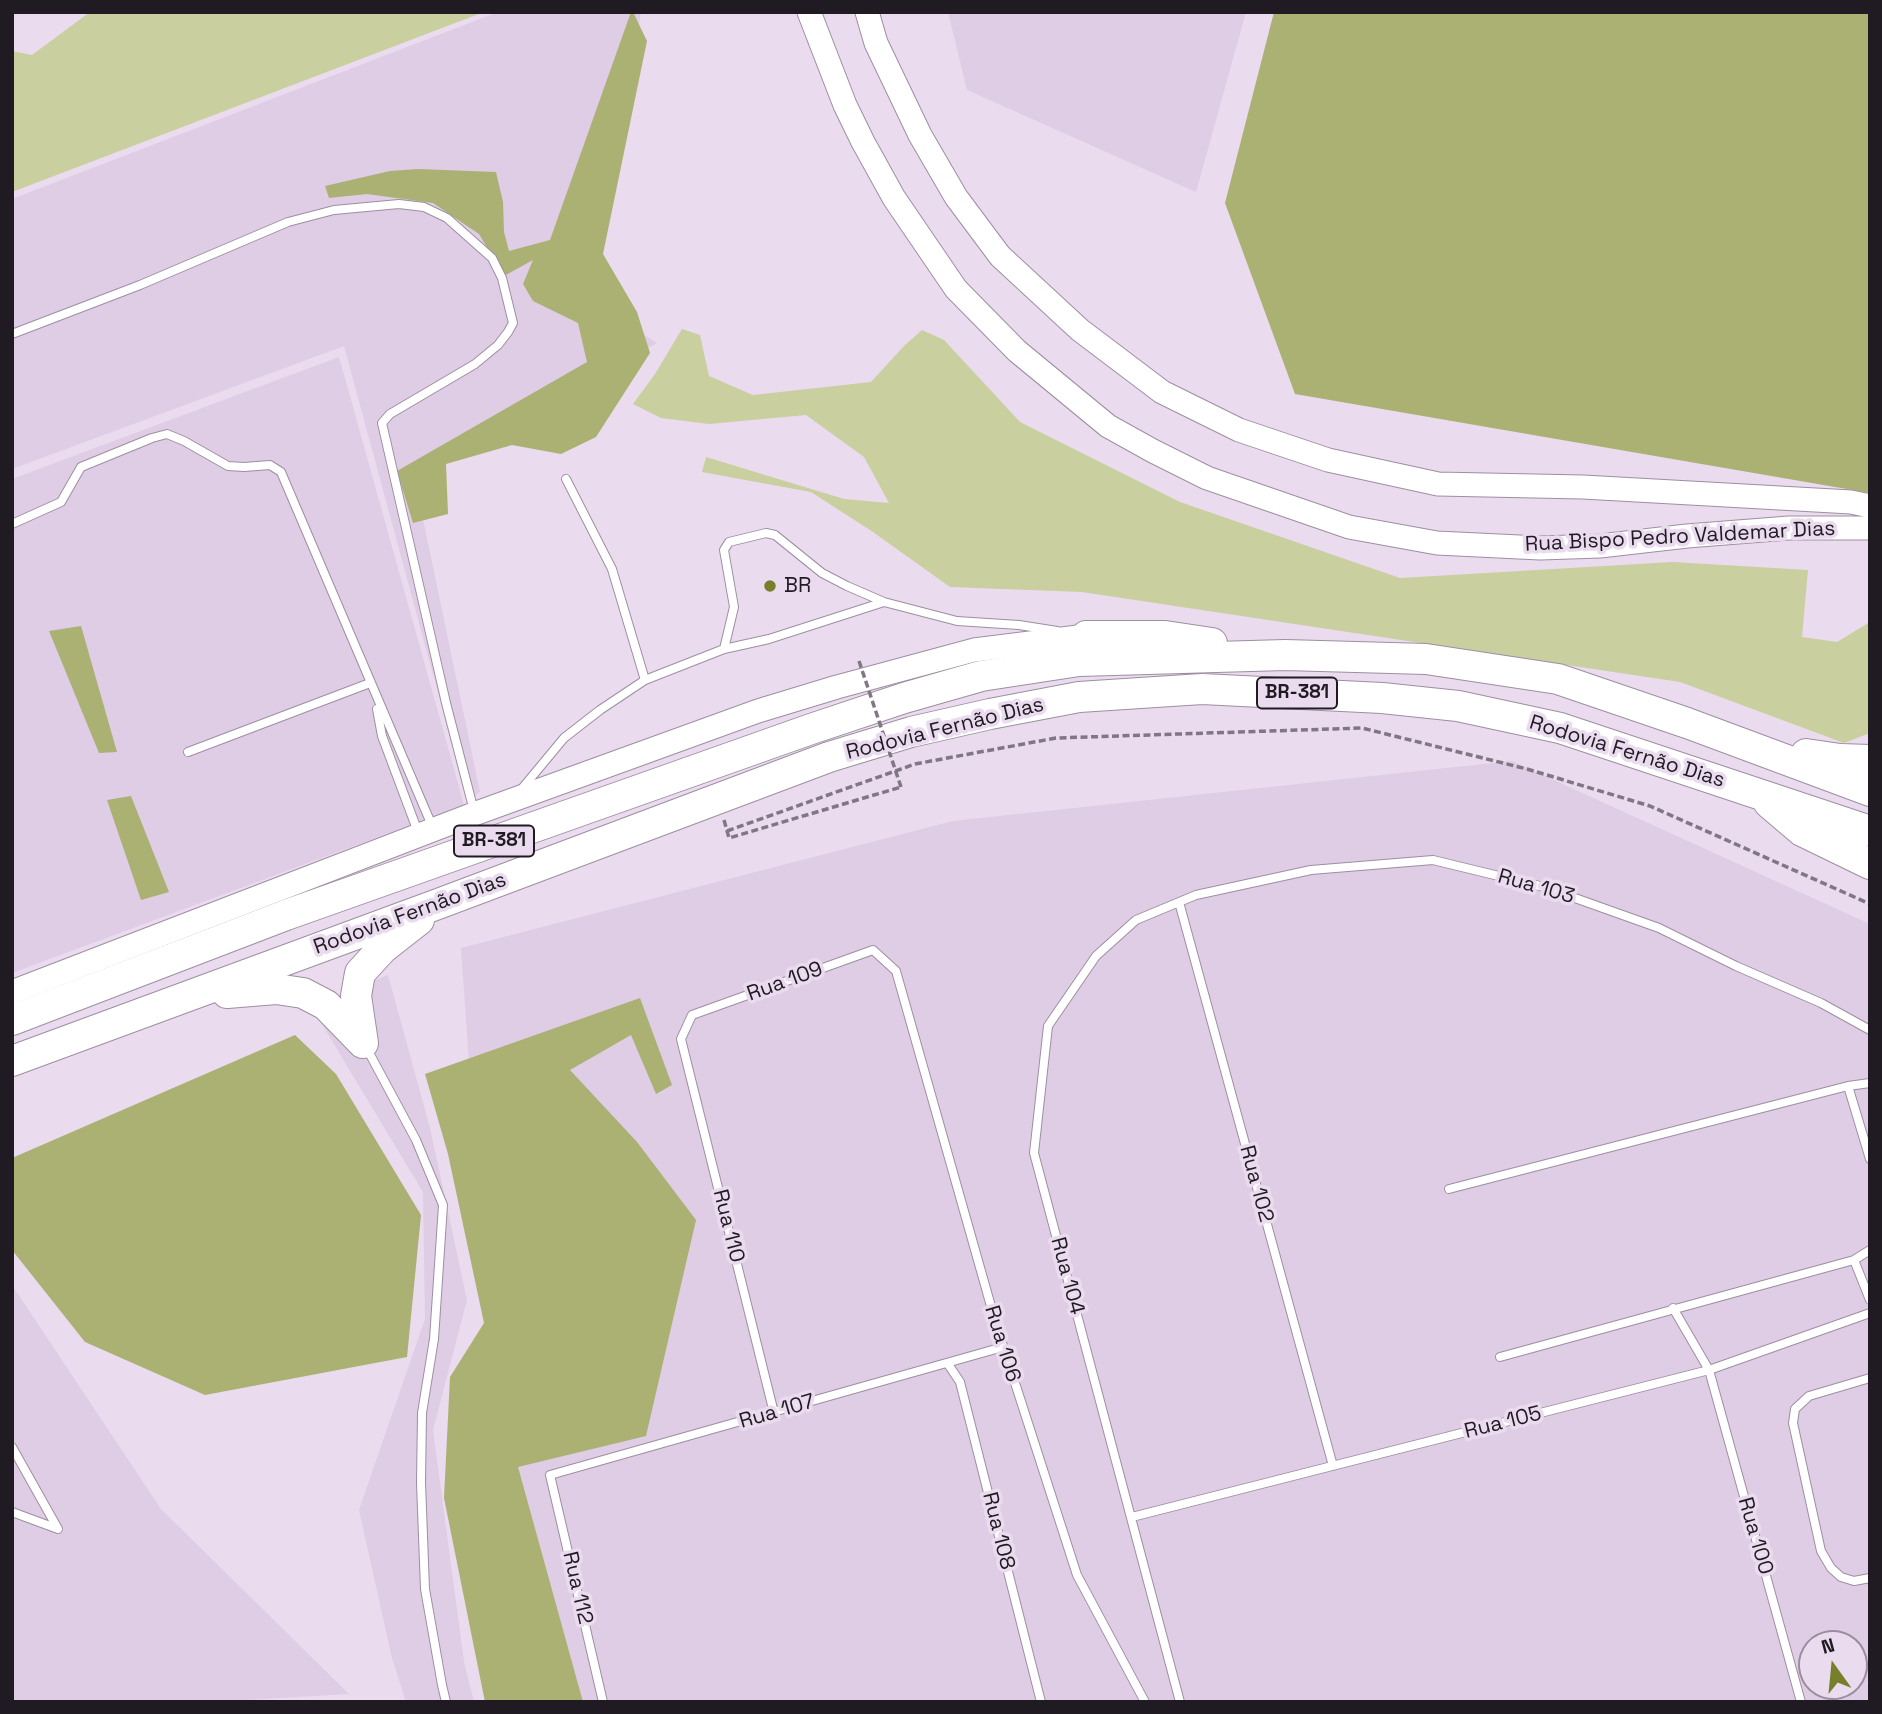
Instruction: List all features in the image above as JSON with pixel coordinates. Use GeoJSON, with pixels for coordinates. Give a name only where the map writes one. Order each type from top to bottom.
{"type":"FeatureCollection","features":[{"type":"Feature","properties":{"kind":"highway","name":"BR-381"},"geometry":{"type":"LineString","coordinates":[[1086,636],[1165,636],[1285,655]]}},
{"type":"Feature","properties":{"kind":"highway","name":"Rodovia Fernão Dias"},"geometry":{"type":"LineString","coordinates":[[12,1020],[286,915],[811,729],[981,676],[1079,661],[1285,655],[1426,659],[1558,679],[1870,791]]}},
{"type":"Feature","properties":{"kind":"highway","name":"Rodovia Fernão Dias"},"geometry":{"type":"LineString","coordinates":[[12,1061],[830,757],[911,732],[1079,698],[1202,689],[1368,697],[1458,706],[1560,727],[1870,831]]}},
{"type":"Feature","properties":{"kind":"highway","name":"BR-381"},"geometry":{"type":"LineString","coordinates":[[1753,747],[1840,759],[1870,760]]}},
{"type":"Feature","properties":{"kind":"highway","name":"BR-381"},"geometry":{"type":"LineString","coordinates":[[1758,793],[1802,831],[1870,864]]}},
{"type":"Feature","properties":{"kind":"highway"},"geometry":{"type":"LineString","coordinates":[[363,1043],[356,996],[360,973],[382,949],[438,904]]}},
{"type":"Feature","properties":{"kind":"highway","name":"BR-381"},"geometry":{"type":"LineString","coordinates":[[188,996],[276,989],[303,993],[326,1004],[363,1043]]}},
{"type":"Feature","properties":{"kind":"main road","name":"Rua Bispo Pedro Valdemar Dias"},"geometry":{"type":"LineString","coordinates":[[809,12],[845,105],[863,142],[894,198],[956,289],[1017,351],[1108,426],[1207,478],[1349,527],[1437,543],[1540,548],[1600,546],[1789,528],[1870,528]]}},
{"type":"Feature","properties":{"kind":"main road","name":"Rua Bispo Pedro Valdemar Dias"},"geometry":{"type":"LineString","coordinates":[[867,12],[876,43],[920,135],[956,197],[1000,256],[1080,330],[1162,391],[1239,430],[1328,460],[1438,484],[1583,487],[1851,502],[1870,506]]}},
{"type":"Feature","properties":{"kind":"main road","name":"BR-381"},"geometry":{"type":"LineString","coordinates":[[12,992],[426,832],[758,711],[974,650],[1086,636]]}},
{"type":"Feature","properties":{"kind":"lane"},"geometry":{"type":"LineString","coordinates":[[12,334],[140,285],[288,222],[334,210],[399,204],[424,206],[447,218],[492,258],[502,278],[513,323],[509,332],[475,364],[390,414],[382,423],[474,814]]}},
{"type":"Feature","properties":{"kind":"lane"},"geometry":{"type":"LineString","coordinates":[[12,524],[61,502],[81,467],[167,434],[228,466],[270,465],[281,472],[370,683],[426,832]]}},
{"type":"Feature","properties":{"kind":"lane"},"geometry":{"type":"LineString","coordinates":[[566,479],[612,569],[645,680]]}},
{"type":"Feature","properties":{"kind":"lane"},"geometry":{"type":"LineString","coordinates":[[724,649],[734,607],[724,550],[729,542],[766,533],[775,535],[822,573],[884,602],[957,621],[1019,625],[1086,636]]}},
{"type":"Feature","properties":{"kind":"lane"},"geometry":{"type":"LineString","coordinates":[[513,800],[564,738],[645,680],[724,649],[769,639],[884,602]]}},
{"type":"Feature","properties":{"kind":"lane"},"geometry":{"type":"LineString","coordinates":[[188,752],[370,683]]}},
{"type":"Feature","properties":{"kind":"lane"},"geometry":{"type":"LineString","coordinates":[[374,694],[382,736],[426,832]]}},
{"type":"Feature","properties":{"kind":"lane","name":"Rua 103"},"geometry":{"type":"LineString","coordinates":[[1179,902],[1196,895],[1311,870],[1433,860],[1544,887],[1659,928],[1736,966],[1821,1003],[1870,1030]]}},
{"type":"Feature","properties":{"kind":"lane","name":"Rua 102"},"geometry":{"type":"LineString","coordinates":[[1179,902],[1333,1466]]}},
{"type":"Feature","properties":{"kind":"lane","name":"Rua 104"},"geometry":{"type":"LineString","coordinates":[[1179,902],[1136,920],[1096,956],[1048,1026],[1034,1153],[1180,1702]]}},
{"type":"Feature","properties":{"kind":"lane","name":"Rua 109"},"geometry":{"type":"LineString","coordinates":[[681,1040],[692,1015],[873,950],[896,971]]}},
{"type":"Feature","properties":{"kind":"lane","name":"Rua 106"},"geometry":{"type":"LineString","coordinates":[[896,971],[1003,1347],[1077,1575],[1146,1702]]}},
{"type":"Feature","properties":{"kind":"lane","name":"Rua 110"},"geometry":{"type":"LineString","coordinates":[[681,1040],[774,1413]]}},
{"type":"Feature","properties":{"kind":"lane"},"geometry":{"type":"LineString","coordinates":[[363,1043],[416,1140],[443,1205],[434,1339],[422,1413],[421,1483],[425,1589],[446,1702]]}},
{"type":"Feature","properties":{"kind":"lane"},"geometry":{"type":"LineString","coordinates":[[1449,1189],[1848,1086],[1870,1083]]}},
{"type":"Feature","properties":{"kind":"lane"},"geometry":{"type":"LineString","coordinates":[[1848,1086],[1870,1159]]}},
{"type":"Feature","properties":{"kind":"lane"},"geometry":{"type":"LineString","coordinates":[[1500,1357],[1854,1260],[1870,1250]]}},
{"type":"Feature","properties":{"kind":"lane"},"geometry":{"type":"LineString","coordinates":[[1854,1260],[1870,1300]]}},
{"type":"Feature","properties":{"kind":"lane","name":"Rua 100"},"geometry":{"type":"LineString","coordinates":[[1673,1308],[1709,1370],[1801,1702]]}},
{"type":"Feature","properties":{"kind":"lane","name":"Rua 105"},"geometry":{"type":"LineString","coordinates":[[1132,1517],[1709,1370],[1870,1313]]}},
{"type":"Feature","properties":{"kind":"lane","name":"Rua 107"},"geometry":{"type":"LineString","coordinates":[[551,1475],[1003,1347]]}},
{"type":"Feature","properties":{"kind":"lane","name":"Rua 108"},"geometry":{"type":"LineString","coordinates":[[948,1364],[960,1382],[1041,1702]]}},
{"type":"Feature","properties":{"kind":"lane"},"geometry":{"type":"LineString","coordinates":[[1870,1378],[1809,1396],[1795,1409],[1793,1423],[1821,1551],[1831,1568],[1841,1577],[1854,1581],[1870,1578]]}},
{"type":"Feature","properties":{"kind":"lane"},"geometry":{"type":"LineString","coordinates":[[12,1447],[58,1529],[12,1512]]}},
{"type":"Feature","properties":{"kind":"lane","name":"Rua 112"},"geometry":{"type":"LineString","coordinates":[[551,1475],[603,1702]]}},
{"type":"Feature","properties":{"kind":"path"},"geometry":{"type":"LineString","coordinates":[[729,838],[901,787],[859,661]]}},
{"type":"Feature","properties":{"kind":"path"},"geometry":{"type":"LineString","coordinates":[[727,831],[915,765],[1056,738],[1362,728],[1527,769],[1650,806],[1870,904]]}},
{"type":"Feature","properties":{"kind":"shaded area"},"geometry":{"type":"Polygon","coordinates":[[[498,12],[641,12],[588,300],[657,343],[414,476],[480,792],[467,800],[344,346],[12,469],[12,199],[498,12]]]}},
{"type":"Feature","properties":{"kind":"shaded area"},"geometry":{"type":"Polygon","coordinates":[[[948,12],[1246,12],[1196,192],[967,90],[948,12]]]}},
{"type":"Feature","properties":{"kind":"shaded area"},"geometry":{"type":"Polygon","coordinates":[[[339,357],[464,805],[12,973],[12,479],[339,357]]]}},
{"type":"Feature","properties":{"kind":"shaded area"},"geometry":{"type":"Polygon","coordinates":[[[1512,761],[1870,924],[1870,1702],[535,1702],[506,1594],[461,948],[953,821],[1512,761]]]}},
{"type":"Feature","properties":{"kind":"shaded area"},"geometry":{"type":"Polygon","coordinates":[[[388,975],[430,1128],[467,1300],[433,1430],[464,1662],[474,1702],[406,1702],[392,1658],[359,1510],[425,1319],[423,1192],[311,1006],[388,975]]]}},
{"type":"Feature","properties":{"kind":"shaded area"},"geometry":{"type":"Polygon","coordinates":[[[12,1285],[161,1509],[349,1694],[213,1702],[12,1702],[12,1285]]]}},
{"type":"Feature","properties":{"kind":"green space"},"geometry":{"type":"Polygon","coordinates":[[[90,12],[484,12],[12,192],[12,51],[32,55],[90,12]]]}},
{"type":"Feature","properties":{"kind":"green space"},"geometry":{"type":"Polygon","coordinates":[[[631,12],[647,41],[603,254],[637,312],[650,353],[596,437],[561,454],[512,445],[446,464],[448,514],[413,523],[397,471],[587,362],[578,323],[533,301],[523,284],[533,260],[504,276],[479,234],[433,203],[367,194],[329,198],[325,186],[390,171],[418,169],[496,172],[509,251],[550,240],[631,12]]]}},
{"type":"Feature","properties":{"kind":"green space"},"geometry":{"type":"Polygon","coordinates":[[[1274,12],[1870,12],[1870,493],[1295,394],[1225,203],[1274,12]]]}},
{"type":"Feature","properties":{"kind":"green space"},"geometry":{"type":"Polygon","coordinates":[[[682,329],[700,335],[709,376],[753,395],[871,382],[922,330],[944,340],[1020,422],[1180,502],[1400,578],[1673,562],[1808,570],[1802,637],[1837,642],[1870,622],[1870,733],[1844,743],[1680,682],[1082,592],[950,587],[811,492],[702,472],[706,457],[844,499],[889,503],[864,457],[806,415],[709,424],[661,418],[633,404],[682,329]]]}},
{"type":"Feature","properties":{"kind":"green space"},"geometry":{"type":"Polygon","coordinates":[[[81,626],[117,752],[99,753],[49,631],[81,626]]]}},
{"type":"Feature","properties":{"kind":"green space"},"geometry":{"type":"Polygon","coordinates":[[[131,796],[169,892],[141,900],[107,800],[131,796]]]}},
{"type":"Feature","properties":{"kind":"green space"},"geometry":{"type":"Polygon","coordinates":[[[640,998],[672,1085],[656,1094],[631,1035],[570,1070],[637,1142],[696,1220],[646,1436],[518,1467],[583,1702],[485,1702],[444,1498],[450,1377],[484,1323],[448,1154],[425,1074],[640,998]]]}},
{"type":"Feature","properties":{"kind":"green space"},"geometry":{"type":"Polygon","coordinates":[[[295,1035],[336,1074],[421,1215],[407,1357],[205,1395],[85,1342],[12,1250],[12,1158],[295,1035]]]}},
{"type":"Feature","properties":{"kind":"place","name":"BR"},"geometry":{"type":"Point","coordinates":[770,586]}}]}
